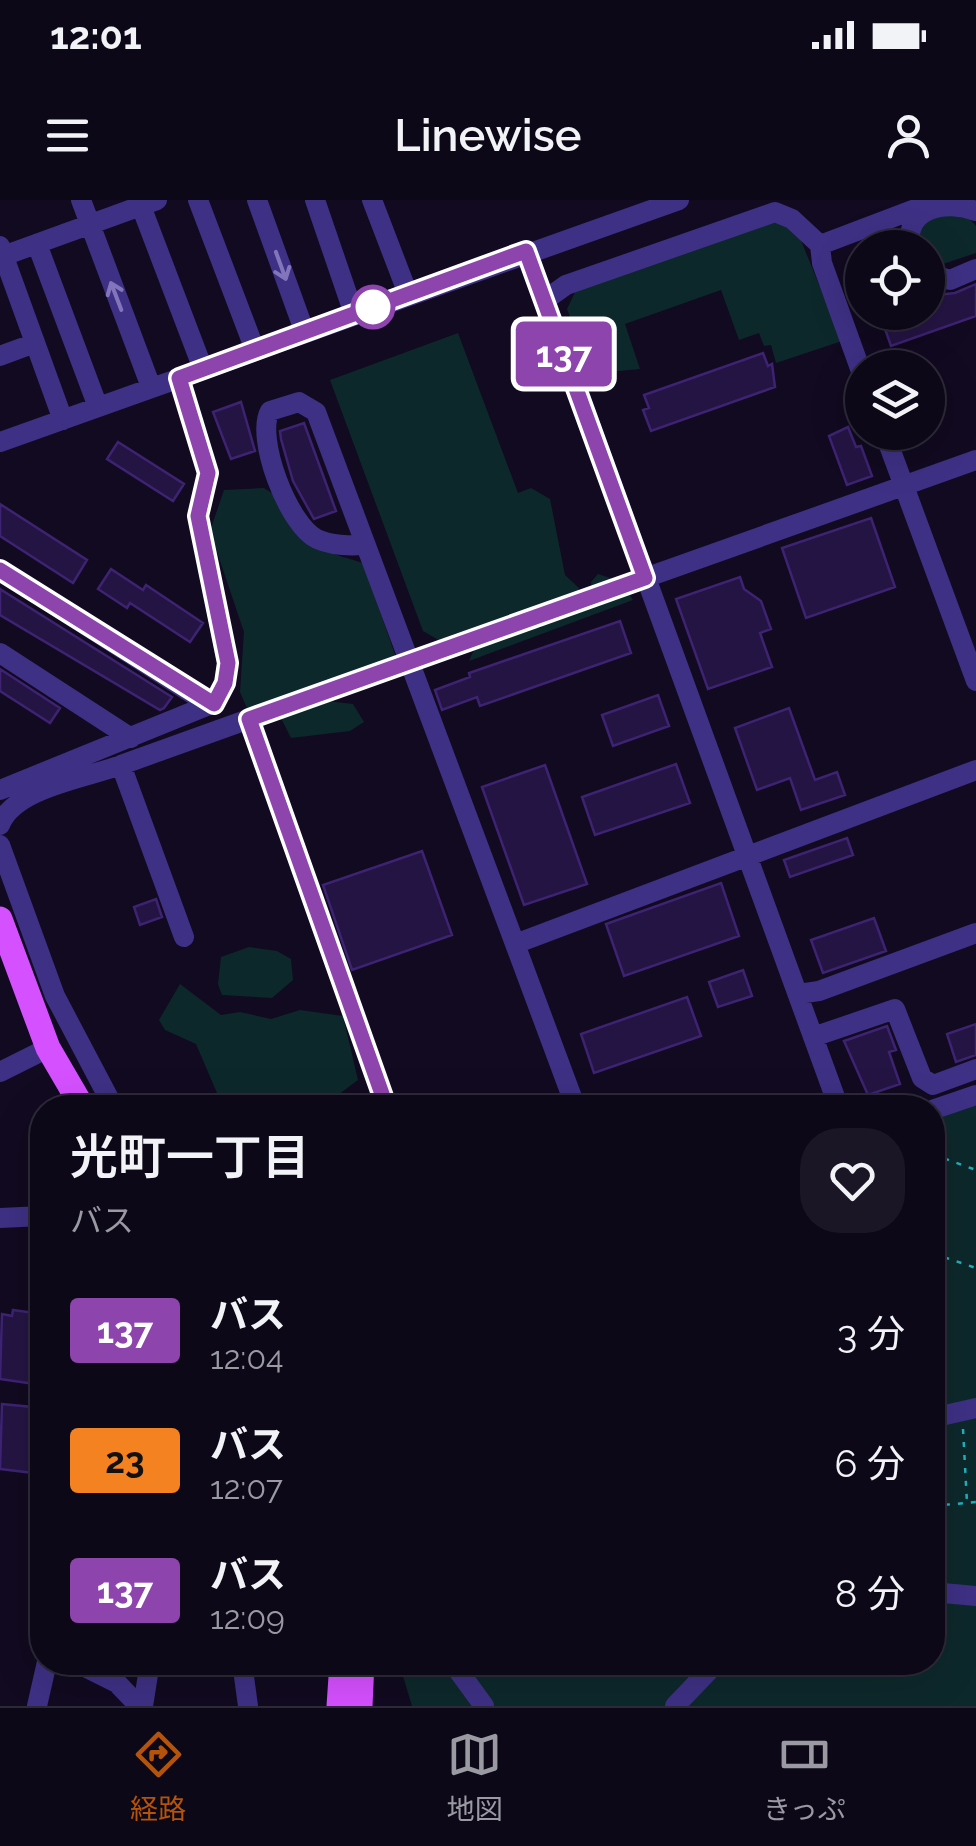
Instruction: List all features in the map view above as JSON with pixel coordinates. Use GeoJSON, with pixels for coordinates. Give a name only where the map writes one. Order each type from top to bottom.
{"type":"FeatureCollection","features":[{"type":"Feature","properties":{"kind":"main road"},"geometry":{"type":"LineString","coordinates":[[0,919],[48,1048],[75,1095]]}},
{"type":"Feature","properties":{"kind":"main road"},"geometry":{"type":"LineString","coordinates":[[340,1706],[341,1675]]}},
{"type":"Feature","properties":{"kind":"main road"},"geometry":{"type":"LineString","coordinates":[[360,1706],[361,1675]]}},
{"type":"Feature","properties":{"kind":"street"},"geometry":{"type":"LineString","coordinates":[[81,200],[151,388]]}},
{"type":"Feature","properties":{"kind":"street"},"geometry":{"type":"LineString","coordinates":[[198,200],[255,350]]}},
{"type":"Feature","properties":{"kind":"street"},"geometry":{"type":"LineString","coordinates":[[258,200],[305,333]]}},
{"type":"Feature","properties":{"kind":"street"},"geometry":{"type":"LineString","coordinates":[[315,200],[354,314]]}},
{"type":"Feature","properties":{"kind":"street"},"geometry":{"type":"LineString","coordinates":[[372,200],[408,294]]}},
{"type":"Feature","properties":{"kind":"street"},"geometry":{"type":"LineString","coordinates":[[0,442],[526,251],[622,209],[679,200]]}},
{"type":"Feature","properties":{"kind":"street"},"geometry":{"type":"LineString","coordinates":[[820,245],[939,201],[953,200],[976,211]]}},
{"type":"Feature","properties":{"kind":"street"},"geometry":{"type":"LineString","coordinates":[[911,230],[918,215],[939,201]]}},
{"type":"Feature","properties":{"kind":"street"},"geometry":{"type":"LineString","coordinates":[[64,420],[4,264],[37,244],[149,203],[203,368]]}},
{"type":"Feature","properties":{"kind":"street"},"geometry":{"type":"LineString","coordinates":[[545,300],[566,285],[775,212],[792,219],[820,245],[822,263],[853,350]]}},
{"type":"Feature","properties":{"kind":"street"},"geometry":{"type":"LineString","coordinates":[[37,244],[98,407]]}},
{"type":"Feature","properties":{"kind":"street"},"geometry":{"type":"LineString","coordinates":[[526,251],[834,1095]]}},
{"type":"Feature","properties":{"kind":"street"},"geometry":{"type":"LineString","coordinates":[[945,278],[950,280],[976,268]]}},
{"type":"Feature","properties":{"kind":"street"},"geometry":{"type":"LineString","coordinates":[[0,356],[35,343]]}},
{"type":"Feature","properties":{"kind":"street"},"geometry":{"type":"LineString","coordinates":[[0,790],[210,705],[225,683],[228,663],[198,516],[208,473],[179,378]]}},
{"type":"Feature","properties":{"kind":"street"},"geometry":{"type":"LineString","coordinates":[[364,545],[316,538],[296,522],[280,483],[264,422],[270,411],[299,402],[316,412],[571,1095]]}},
{"type":"Feature","properties":{"kind":"street"},"geometry":{"type":"LineString","coordinates":[[891,450],[976,681]]}},
{"type":"Feature","properties":{"kind":"street"},"geometry":{"type":"LineString","coordinates":[[0,825],[5,811],[23,800],[976,460]]}},
{"type":"Feature","properties":{"kind":"street"},"geometry":{"type":"LineString","coordinates":[[258,478],[280,483]]}},
{"type":"Feature","properties":{"kind":"street"},"geometry":{"type":"LineString","coordinates":[[0,570],[210,705]]}},
{"type":"Feature","properties":{"kind":"street"},"geometry":{"type":"LineString","coordinates":[[0,653],[130,738]]}},
{"type":"Feature","properties":{"kind":"street"},"geometry":{"type":"LineString","coordinates":[[249,719],[382,1095]]}},
{"type":"Feature","properties":{"kind":"street"},"geometry":{"type":"LineString","coordinates":[[121,765],[184,937]]}},
{"type":"Feature","properties":{"kind":"street"},"geometry":{"type":"LineString","coordinates":[[515,944],[976,770]]}},
{"type":"Feature","properties":{"kind":"street"},"geometry":{"type":"LineString","coordinates":[[0,844],[55,996],[107,1095]]}},
{"type":"Feature","properties":{"kind":"street"},"geometry":{"type":"LineString","coordinates":[[798,994],[819,991],[976,933]]}},
{"type":"Feature","properties":{"kind":"street"},"geometry":{"type":"LineString","coordinates":[[813,1037],[894,1009],[922,1078],[933,1084],[976,1069]]}},
{"type":"Feature","properties":{"kind":"street"},"geometry":{"type":"LineString","coordinates":[[0,1072],[48,1048]]}},
{"type":"Feature","properties":{"kind":"street"},"geometry":{"type":"LineString","coordinates":[[945,1106],[976,1095]]}},
{"type":"Feature","properties":{"kind":"street"},"geometry":{"type":"LineString","coordinates":[[0,1218],[30,1217]]}},
{"type":"Feature","properties":{"kind":"street"},"geometry":{"type":"LineString","coordinates":[[945,1416],[970,1411]]}},
{"type":"Feature","properties":{"kind":"street"},"geometry":{"type":"LineString","coordinates":[[945,1593],[976,1596]]}},
{"type":"Feature","properties":{"kind":"street"},"geometry":{"type":"LineString","coordinates":[[36,1706],[44,1675]]}},
{"type":"Feature","properties":{"kind":"street"},"geometry":{"type":"LineString","coordinates":[[101,1675],[117,1683],[141,1706]]}},
{"type":"Feature","properties":{"kind":"street"},"geometry":{"type":"LineString","coordinates":[[141,1706],[147,1675]]}},
{"type":"Feature","properties":{"kind":"street"},"geometry":{"type":"LineString","coordinates":[[244,1675],[248,1706]]}},
{"type":"Feature","properties":{"kind":"street"},"geometry":{"type":"LineString","coordinates":[[461,1675],[484,1706]]}},
{"type":"Feature","properties":{"kind":"street"},"geometry":{"type":"LineString","coordinates":[[675,1706],[705,1675]]}},
{"type":"Feature","properties":{"kind":"path"},"geometry":{"type":"LineString","coordinates":[[945,1159],[976,1170]]}},
{"type":"Feature","properties":{"kind":"path"},"geometry":{"type":"LineString","coordinates":[[945,1257],[976,1268]]}},
{"type":"Feature","properties":{"kind":"path"},"geometry":{"type":"LineString","coordinates":[[967,1503],[970,1411]]}},
{"type":"Feature","properties":{"kind":"path"},"geometry":{"type":"LineString","coordinates":[[945,1505],[976,1502]]}},
{"type":"Feature","properties":{"kind":"green space"},"geometry":{"type":"Polygon","coordinates":[[[937,205],[968,217],[976,226],[976,253],[945,263],[945,230],[921,230],[937,205]]]}},
{"type":"Feature","properties":{"kind":"green space"},"geometry":{"type":"Polygon","coordinates":[[[782,220],[800,238],[842,341],[776,363],[771,345],[764,346],[759,333],[739,340],[721,290],[625,324],[640,369],[609,372],[588,365],[567,309],[576,290],[782,220]]]}},
{"type":"Feature","properties":{"kind":"green space"},"geometry":{"type":"Polygon","coordinates":[[[458,333],[518,493],[531,488],[550,499],[565,575],[579,588],[577,600],[593,594],[591,582],[598,574],[622,582],[633,600],[469,661],[489,634],[497,630],[541,628],[547,612],[442,642],[423,631],[330,380],[458,333]]]}},
{"type":"Feature","properties":{"kind":"green space"},"geometry":{"type":"Polygon","coordinates":[[[264,488],[281,499],[294,528],[311,544],[363,563],[399,666],[250,715],[240,692],[244,632],[210,531],[224,490],[264,488]]]}},
{"type":"Feature","properties":{"kind":"green space"},"geometry":{"type":"Polygon","coordinates":[[[318,700],[353,704],[364,722],[350,731],[291,738],[278,712],[318,700]]]}},
{"type":"Feature","properties":{"kind":"green space"},"geometry":{"type":"Polygon","coordinates":[[[249,947],[277,951],[291,959],[293,980],[272,998],[222,995],[218,984],[221,957],[249,947]]]}},
{"type":"Feature","properties":{"kind":"green space"},"geometry":{"type":"Polygon","coordinates":[[[180,984],[221,1015],[240,1012],[271,1019],[300,1010],[343,1016],[358,1080],[338,1095],[218,1095],[196,1044],[165,1030],[159,1020],[180,984]]]}},
{"type":"Feature","properties":{"kind":"green space"},"geometry":{"type":"Polygon","coordinates":[[[976,1105],[976,1706],[412,1706],[403,1675],[945,1675],[945,1116],[976,1105]]]}},
{"type":"Feature","properties":{"kind":"building"},"geometry":{"type":"Polygon","coordinates":[[[976,284],[976,316],[945,327],[945,294],[976,284]]]}},
{"type":"Feature","properties":{"kind":"building"},"geometry":{"type":"Polygon","coordinates":[[[885,330],[936,330],[891,346],[885,330]]]}},
{"type":"Feature","properties":{"kind":"building"},"geometry":{"type":"Polygon","coordinates":[[[763,353],[768,366],[772,364],[775,387],[651,431],[643,410],[649,408],[644,395],[763,353]]]}},
{"type":"Feature","properties":{"kind":"building"},"geometry":{"type":"Polygon","coordinates":[[[241,402],[255,451],[231,459],[213,412],[241,402]]]}},
{"type":"Feature","properties":{"kind":"building"},"geometry":{"type":"Polygon","coordinates":[[[304,423],[336,511],[314,519],[293,481],[280,431],[304,423]]]}},
{"type":"Feature","properties":{"kind":"building"},"geometry":{"type":"Polygon","coordinates":[[[845,428],[845,450],[862,450],[872,476],[847,485],[829,436],[845,428]]]}},
{"type":"Feature","properties":{"kind":"building"},"geometry":{"type":"Polygon","coordinates":[[[118,442],[184,484],[173,501],[107,459],[118,442]]]}},
{"type":"Feature","properties":{"kind":"building"},"geometry":{"type":"Polygon","coordinates":[[[0,504],[87,560],[73,583],[0,536],[0,504]]]}},
{"type":"Feature","properties":{"kind":"building"},"geometry":{"type":"Polygon","coordinates":[[[871,518],[895,587],[806,618],[782,548],[871,518]]]}},
{"type":"Feature","properties":{"kind":"building"},"geometry":{"type":"Polygon","coordinates":[[[111,569],[143,590],[146,585],[203,623],[190,642],[130,603],[127,608],[98,589],[111,569]]]}},
{"type":"Feature","properties":{"kind":"building"},"geometry":{"type":"Polygon","coordinates":[[[740,577],[744,589],[761,601],[771,629],[760,633],[772,667],[708,689],[676,599],[740,577]]]}},
{"type":"Feature","properties":{"kind":"building"},"geometry":{"type":"Polygon","coordinates":[[[0,589],[172,697],[160,710],[0,615],[0,589]]]}},
{"type":"Feature","properties":{"kind":"building"},"geometry":{"type":"Polygon","coordinates":[[[620,621],[631,653],[480,706],[477,697],[442,710],[435,690],[470,677],[469,673],[620,621]]]}},
{"type":"Feature","properties":{"kind":"building"},"geometry":{"type":"Polygon","coordinates":[[[0,669],[60,708],[50,723],[0,691],[0,669]]]}},
{"type":"Feature","properties":{"kind":"building"},"geometry":{"type":"Polygon","coordinates":[[[658,695],[669,726],[613,746],[602,715],[658,695]]]}},
{"type":"Feature","properties":{"kind":"building"},"geometry":{"type":"Polygon","coordinates":[[[789,708],[815,780],[837,772],[845,795],[801,810],[790,778],[757,790],[735,728],[789,708]]]}},
{"type":"Feature","properties":{"kind":"building"},"geometry":{"type":"Polygon","coordinates":[[[676,764],[690,803],[595,835],[582,797],[676,764]]]}},
{"type":"Feature","properties":{"kind":"building"},"geometry":{"type":"Polygon","coordinates":[[[545,765],[587,884],[524,905],[482,787],[545,765]]]}},
{"type":"Feature","properties":{"kind":"building"},"geometry":{"type":"Polygon","coordinates":[[[847,838],[853,855],[790,877],[784,860],[847,838]]]}},
{"type":"Feature","properties":{"kind":"building"},"geometry":{"type":"Polygon","coordinates":[[[422,851],[452,935],[352,970],[323,885],[422,851]]]}},
{"type":"Feature","properties":{"kind":"building"},"geometry":{"type":"Polygon","coordinates":[[[721,883],[739,936],[624,976],[606,924],[721,883]]]}},
{"type":"Feature","properties":{"kind":"building"},"geometry":{"type":"Polygon","coordinates":[[[156,899],[162,917],[140,925],[134,907],[156,899]]]}},
{"type":"Feature","properties":{"kind":"building"},"geometry":{"type":"Polygon","coordinates":[[[874,918],[886,951],[823,973],[811,940],[874,918]]]}},
{"type":"Feature","properties":{"kind":"building"},"geometry":{"type":"Polygon","coordinates":[[[743,970],[752,996],[718,1007],[709,982],[743,970]]]}},
{"type":"Feature","properties":{"kind":"building"},"geometry":{"type":"Polygon","coordinates":[[[687,997],[701,1036],[594,1073],[581,1034],[687,997]]]}},
{"type":"Feature","properties":{"kind":"building"},"geometry":{"type":"Polygon","coordinates":[[[976,1024],[976,1055],[956,1062],[947,1034],[976,1024]]]}},
{"type":"Feature","properties":{"kind":"building"},"geometry":{"type":"Polygon","coordinates":[[[887,1026],[896,1050],[889,1052],[900,1084],[868,1095],[844,1041],[887,1026]]]}},
{"type":"Feature","properties":{"kind":"building"},"geometry":{"type":"Polygon","coordinates":[[[13,1310],[30,1312],[30,1383],[0,1379],[2,1314],[12,1316],[13,1310]]]}},
{"type":"Feature","properties":{"kind":"building"},"geometry":{"type":"Polygon","coordinates":[[[2,1404],[30,1407],[30,1473],[0,1469],[2,1404]]]}},
{"type":"Feature","properties":{"kind":"bus line","name":"137"},"geometry":{"type":"LineString","coordinates":[[0,570],[182,688],[214,704],[225,683],[228,663],[198,516],[206,495],[208,473],[179,378],[526,251],[645,578],[249,719],[382,1095]]}}]}
